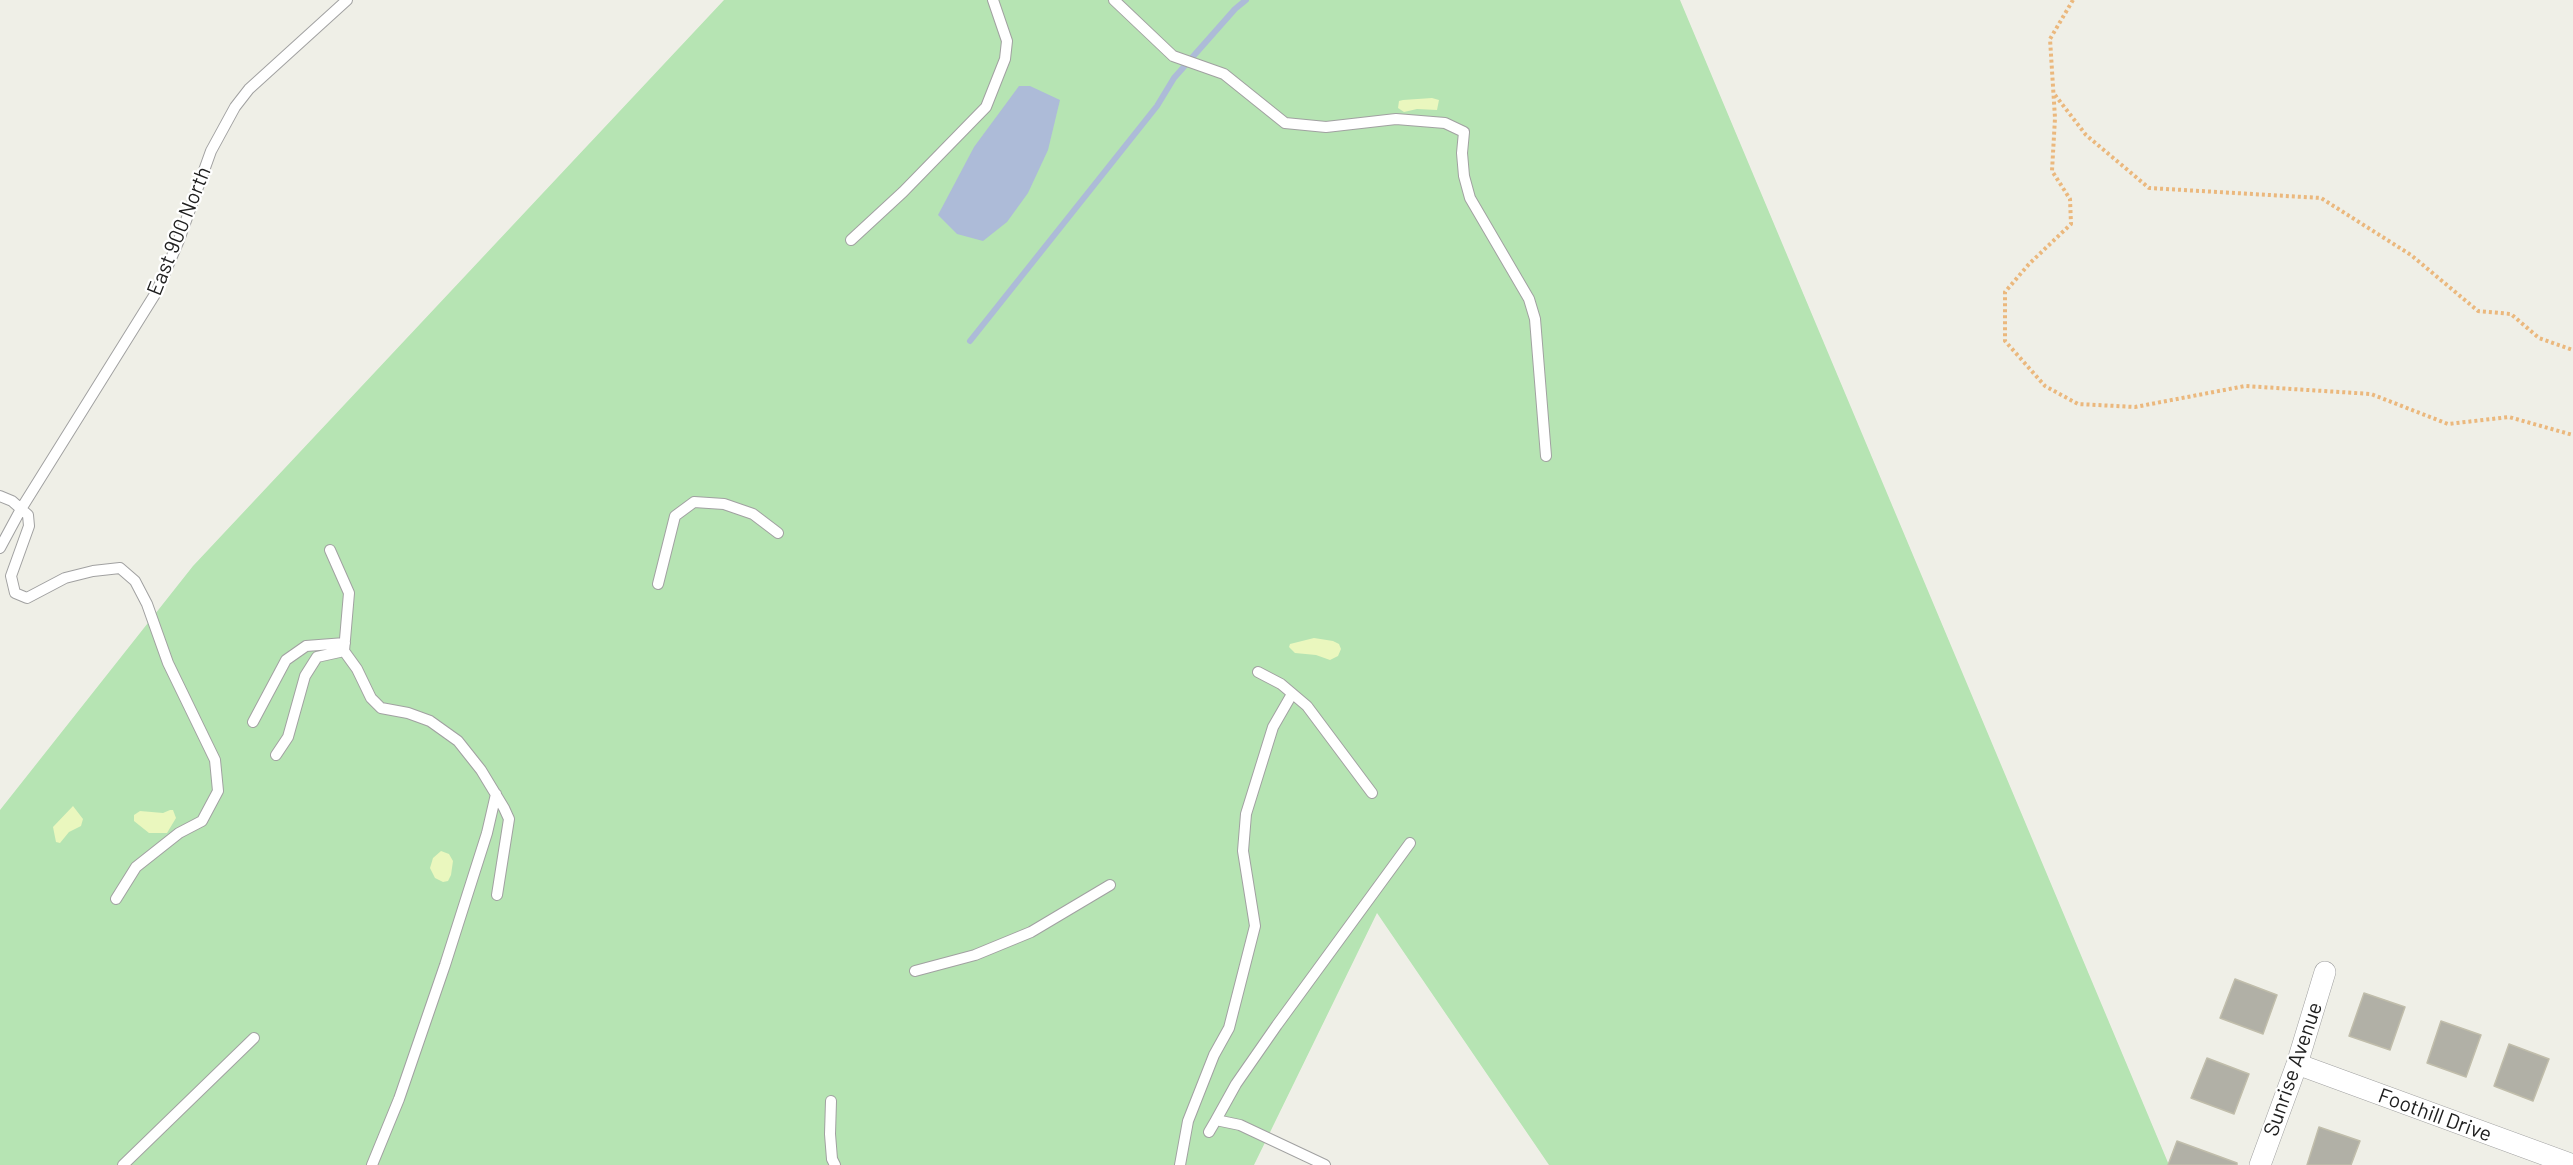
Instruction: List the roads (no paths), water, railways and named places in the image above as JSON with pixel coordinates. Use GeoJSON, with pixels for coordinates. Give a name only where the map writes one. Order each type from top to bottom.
{"type":"FeatureCollection","features":[{"type":"Feature","properties":{"kind":"street","name":"Sunrise Avenue"},"geometry":{"type":"LineString","coordinates":[[2260,1165],[2296,1064],[2325,972]]}},
{"type":"Feature","properties":{"kind":"street","name":"Foothill Drive"},"geometry":{"type":"LineString","coordinates":[[2296,1064],[2573,1165]]}},
{"type":"Feature","properties":{"kind":"lane","name":"East 900 North"},"geometry":{"type":"LineString","coordinates":[[0,548],[21,509],[157,291],[179,240],[211,151],[235,107],[249,89],[347,0]]}},
{"type":"Feature","properties":{"kind":"lane"},"geometry":{"type":"LineString","coordinates":[[851,240],[903,192],[986,107],[1001,70],[1008,41],[993,0]]}},
{"type":"Feature","properties":{"kind":"lane"},"geometry":{"type":"LineString","coordinates":[[1114,0],[1173,56],[1224,74],[1285,123],[1326,127],[1396,119],[1445,123],[1464,132],[1462,153],[1464,176],[1470,198],[1528,299],[1535,318],[1546,456]]}},
{"type":"Feature","properties":{"kind":"lane"},"geometry":{"type":"LineString","coordinates":[[0,495],[28,514],[29,526],[11,576],[15,593],[27,598],[65,578],[93,571],[120,568],[135,581],[147,604],[168,663],[215,760],[218,791],[202,821],[179,833],[136,867],[116,899]]}},
{"type":"Feature","properties":{"kind":"lane"},"geometry":{"type":"LineString","coordinates":[[658,584],[675,516],[694,501],[723,504],[753,514],[778,533]]}},
{"type":"Feature","properties":{"kind":"lane"},"geometry":{"type":"LineString","coordinates":[[330,550],[349,593],[344,647],[371,698],[381,708],[408,713],[430,721],[458,741],[496,794],[509,819],[497,895]]}},
{"type":"Feature","properties":{"kind":"lane"},"geometry":{"type":"LineString","coordinates":[[253,722],[286,660],[306,646],[344,647]]}},
{"type":"Feature","properties":{"kind":"lane"},"geometry":{"type":"LineString","coordinates":[[276,755],[288,737],[305,676],[317,657],[344,647]]}},
{"type":"Feature","properties":{"kind":"lane"},"geometry":{"type":"LineString","coordinates":[[1258,672],[1281,684],[1307,706],[1372,793]]}},
{"type":"Feature","properties":{"kind":"lane"},"geometry":{"type":"LineString","coordinates":[[1180,1165],[1188,1121],[1214,1055],[1229,1028],[1255,926],[1243,851],[1246,814],[1273,727],[1292,694]]}},
{"type":"Feature","properties":{"kind":"lane"},"geometry":{"type":"LineString","coordinates":[[372,1165],[399,1099],[445,965],[487,833],[496,794]]}},
{"type":"Feature","properties":{"kind":"lane"},"geometry":{"type":"LineString","coordinates":[[1209,1132],[1236,1084],[1277,1025],[1410,843]]}},
{"type":"Feature","properties":{"kind":"lane"},"geometry":{"type":"LineString","coordinates":[[915,971],[975,955],[1031,932],[1110,885]]}},
{"type":"Feature","properties":{"kind":"lane"},"geometry":{"type":"LineString","coordinates":[[123,1165],[254,1038]]}},
{"type":"Feature","properties":{"kind":"lane"},"geometry":{"type":"LineString","coordinates":[[831,1101],[830,1134],[832,1159],[835,1165]]}},
{"type":"Feature","properties":{"kind":"lane"},"geometry":{"type":"LineString","coordinates":[[1216,1120],[1240,1125],[1325,1165]]}},
{"type":"Feature","properties":{"kind":"water"},"geometry":{"type":"Polygon","coordinates":[[[1019,86],[1030,86],[1060,100],[1048,150],[1028,193],[1007,222],[983,241],[957,234],[938,215],[974,147],[1019,86]]]}},
{"type":"Feature","properties":{"kind":"waterway"},"geometry":{"type":"LineString","coordinates":[[970,341],[1157,106],[1174,78],[1235,9],[1246,0]]}}]}
